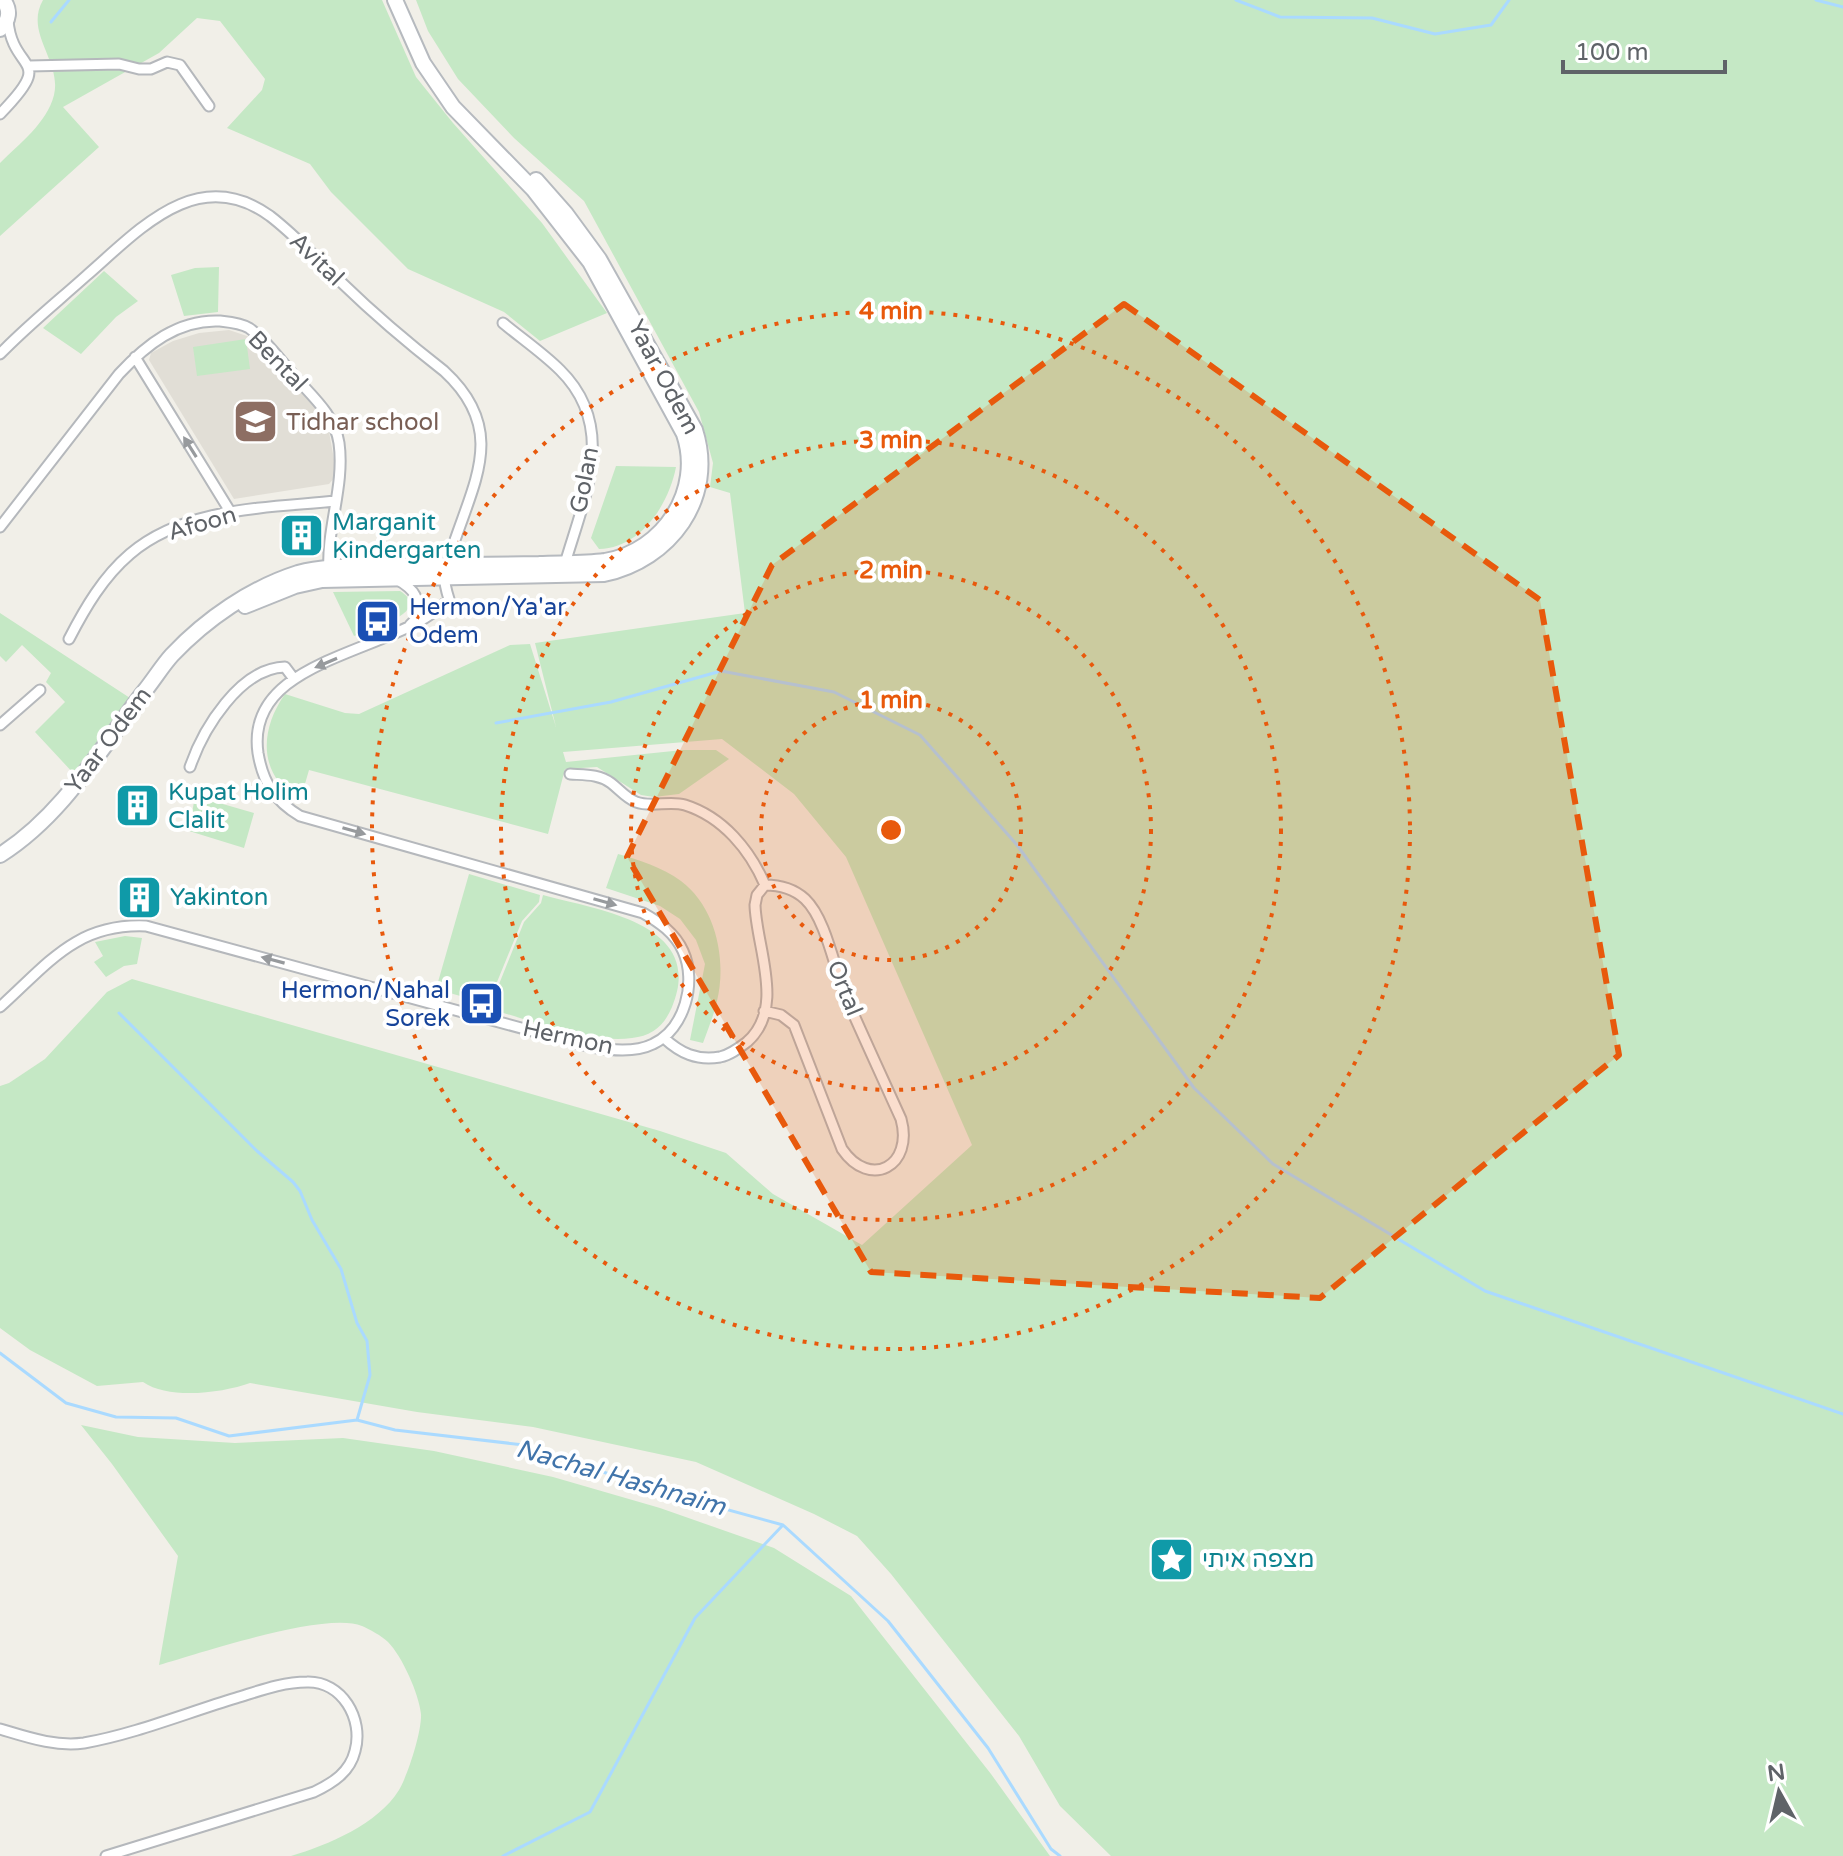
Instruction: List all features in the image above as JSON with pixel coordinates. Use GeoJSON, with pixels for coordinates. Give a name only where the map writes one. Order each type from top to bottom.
{"type":"FeatureCollection","features":[{"type":"Feature","properties":{"kind":"street"},"geometry":{"type":"LineString","coordinates":[[4,19],[18,0]]}},
{"type":"Feature","properties":{"kind":"street","name":"Yaar Odem"},"geometry":{"type":"LineString","coordinates":[[395,0],[423,63],[453,107],[533,189],[590,262],[676,416],[688,446],[690,469],[686,492],[675,514],[656,535],[620,557],[563,570]]}},
{"type":"Feature","properties":{"kind":"street","name":"Yaar Odem"},"geometry":{"type":"LineString","coordinates":[[0,855],[19,843],[54,812],[171,656],[211,620],[329,573],[563,570],[604,574],[619,571],[644,559],[669,540],[686,520],[697,495],[701,466],[699,442],[690,420],[599,259],[559,205],[458,100],[441,78],[428,59],[402,0]]}},
{"type":"Feature","properties":{"kind":"street"},"geometry":{"type":"LineString","coordinates":[[0,114],[25,86],[29,77],[29,66],[4,19]]}},
{"type":"Feature","properties":{"kind":"street"},"geometry":{"type":"LineString","coordinates":[[4,19],[18,48]]}},
{"type":"Feature","properties":{"kind":"street"},"geometry":{"type":"LineString","coordinates":[[29,66],[119,64],[139,69],[174,62],[180,65],[209,106]]}},
{"type":"Feature","properties":{"kind":"street","name":"Avital"},"geometry":{"type":"LineString","coordinates":[[0,354],[30,324],[161,212],[208,197],[229,198],[249,204],[285,229],[377,317],[444,371],[465,394],[478,427],[482,457],[480,471],[444,572]]}},
{"type":"Feature","properties":{"kind":"street","name":"Bental"},"geometry":{"type":"LineString","coordinates":[[0,527],[135,357],[157,339],[192,324],[213,321],[247,326],[330,417],[339,441],[329,573]]}},
{"type":"Feature","properties":{"kind":"street","name":"Golan"},"geometry":{"type":"LineString","coordinates":[[503,323],[559,369],[578,391],[590,416],[593,461],[563,570]]}},
{"type":"Feature","properties":{"kind":"street"},"geometry":{"type":"LineString","coordinates":[[135,357],[231,513]]}},
{"type":"Feature","properties":{"kind":"street","name":"Afoon"},"geometry":{"type":"LineString","coordinates":[[69,639],[89,601],[130,554],[156,536],[182,525],[231,513],[336,501]]}},
{"type":"Feature","properties":{"kind":"street"},"geometry":{"type":"LineString","coordinates":[[444,572],[449,599],[424,621],[294,679],[279,690],[265,707],[257,749],[270,791],[283,805],[300,816],[643,913],[661,923],[683,951],[689,984],[684,1007],[664,1038],[677,1050],[691,1056],[723,1057],[739,1049],[752,1038],[764,1011],[766,973],[755,905],[757,895],[765,885],[756,865],[726,828],[685,805],[640,804],[599,776],[570,774]]}},
{"type":"Feature","properties":{"kind":"street","name":"Yaar Odem"},"geometry":{"type":"LineString","coordinates":[[329,573],[395,579],[444,572]]}},
{"type":"Feature","properties":{"kind":"street"},"geometry":{"type":"LineString","coordinates":[[395,579],[411,588],[417,597],[417,618],[407,628]]}},
{"type":"Feature","properties":{"kind":"street"},"geometry":{"type":"LineString","coordinates":[[190,767],[198,742],[216,714],[239,690],[275,667],[285,667],[294,679]]}},
{"type":"Feature","properties":{"kind":"street"},"geometry":{"type":"LineString","coordinates":[[0,725],[40,690]]}},
{"type":"Feature","properties":{"kind":"street","name":"Ortal"},"geometry":{"type":"LineString","coordinates":[[764,1011],[781,1015],[794,1025],[842,1149],[851,1162],[863,1169],[878,1170],[890,1165],[902,1153],[905,1140],[901,1119],[844,992],[816,914],[805,899],[790,889],[765,885]]}},
{"type":"Feature","properties":{"kind":"street","name":"Hermon"},"geometry":{"type":"LineString","coordinates":[[0,1007],[61,952],[101,929],[122,925],[146,926],[591,1047],[631,1049],[664,1038]]}},
{"type":"Feature","properties":{"kind":"street"},"geometry":{"type":"LineString","coordinates":[[0,1729],[44,1741],[82,1743],[111,1737],[272,1687],[311,1681],[327,1684],[342,1696],[352,1711],[357,1743],[352,1761],[330,1784],[314,1792],[106,1856]]}},
{"type":"Feature","properties":{"kind":"highlighted area"},"geometry":{"type":"Polygon","coordinates":[[[1124,304],[1540,600],[1619,1055],[1320,1298],[871,1272],[627,857],[772,565],[1124,304]]]}},
{"type":"Feature","properties":{"kind":"shaded area","name":"Tidhar school"},"geometry":{"type":"Polygon","coordinates":[[[229,330],[250,337],[318,411],[329,432],[335,465],[335,477],[329,484],[234,499],[149,360],[151,353],[173,341],[199,333],[229,330]]]}},
{"type":"Feature","properties":{"kind":"green space"},"geometry":{"type":"Polygon","coordinates":[[[43,0],[382,0],[416,77],[542,223],[607,313],[540,341],[504,312],[408,269],[331,192],[310,164],[227,128],[262,90],[265,79],[220,21],[197,18],[159,53],[63,107],[99,147],[0,236],[0,163],[39,124],[54,95],[53,70],[38,24],[38,12],[43,0]]]}},
{"type":"Feature","properties":{"kind":"green space"},"geometry":{"type":"Polygon","coordinates":[[[416,0],[1843,0],[1843,1856],[1111,1856],[1060,1806],[1019,1736],[891,1574],[857,1536],[814,1514],[696,1462],[533,1427],[417,1412],[250,1383],[196,1393],[167,1391],[143,1382],[97,1386],[30,1350],[0,1328],[0,1086],[45,1059],[107,992],[132,979],[660,1131],[726,1153],[773,1194],[862,1245],[972,1145],[846,857],[794,794],[722,739],[563,752],[566,762],[683,750],[716,750],[729,759],[679,794],[654,797],[641,795],[597,767],[565,769],[548,834],[309,770],[300,801],[276,779],[267,752],[267,737],[276,708],[285,694],[345,713],[359,714],[510,645],[530,644],[556,727],[535,643],[745,613],[730,493],[710,487],[713,463],[699,412],[584,201],[514,138],[458,79],[428,31],[416,0]]]}},
{"type":"Feature","properties":{"kind":"green space"},"geometry":{"type":"Polygon","coordinates":[[[219,267],[218,312],[184,316],[171,275],[195,268],[219,267]]]}},
{"type":"Feature","properties":{"kind":"green space"},"geometry":{"type":"Polygon","coordinates":[[[104,271],[138,301],[116,317],[81,354],[43,328],[104,271]]]}},
{"type":"Feature","properties":{"kind":"green space"},"geometry":{"type":"Polygon","coordinates":[[[246,339],[250,369],[197,376],[193,347],[246,339]]]}},
{"type":"Feature","properties":{"kind":"green space"},"geometry":{"type":"Polygon","coordinates":[[[616,466],[676,467],[667,495],[651,522],[628,541],[599,549],[591,538],[616,466]]]}},
{"type":"Feature","properties":{"kind":"green space"},"geometry":{"type":"Polygon","coordinates":[[[400,591],[409,599],[404,613],[354,636],[333,592],[400,591]]]}},
{"type":"Feature","properties":{"kind":"green space"},"geometry":{"type":"Polygon","coordinates":[[[0,613],[130,698],[75,775],[35,732],[65,702],[46,682],[51,673],[22,645],[6,662],[0,656],[0,613]]]}},
{"type":"Feature","properties":{"kind":"green space"},"geometry":{"type":"Polygon","coordinates":[[[195,796],[254,813],[244,848],[189,831],[195,796]]]}},
{"type":"Feature","properties":{"kind":"green space"},"geometry":{"type":"Polygon","coordinates":[[[618,854],[642,861],[681,881],[703,905],[710,920],[716,935],[721,969],[714,1012],[703,1043],[690,1040],[705,964],[696,940],[680,919],[660,906],[606,888],[618,854]]]}},
{"type":"Feature","properties":{"kind":"green space"},"geometry":{"type":"Polygon","coordinates":[[[469,874],[540,895],[539,902],[522,921],[488,1004],[436,989],[469,874]]]}},
{"type":"Feature","properties":{"kind":"green space"},"geometry":{"type":"Polygon","coordinates":[[[543,895],[617,915],[641,925],[661,939],[674,956],[679,979],[672,1007],[656,1029],[632,1038],[598,1038],[489,1009],[524,922],[541,903],[543,895]]]}},
{"type":"Feature","properties":{"kind":"green space"},"geometry":{"type":"Polygon","coordinates":[[[125,936],[142,938],[137,964],[124,966],[106,977],[94,962],[103,956],[95,942],[125,936]]]}},
{"type":"Feature","properties":{"kind":"green space"},"geometry":{"type":"Polygon","coordinates":[[[81,1425],[138,1437],[235,1443],[343,1438],[434,1451],[553,1477],[660,1508],[774,1548],[851,1596],[991,1774],[1050,1856],[291,1856],[351,1832],[378,1813],[399,1790],[414,1753],[421,1722],[420,1706],[409,1676],[399,1656],[385,1640],[362,1626],[344,1623],[262,1635],[159,1665],[178,1556],[81,1425]]]}},
{"type":"Feature","properties":{"kind":"waterway"},"geometry":{"type":"LineString","coordinates":[[51,22],[69,0]]}},
{"type":"Feature","properties":{"kind":"waterway"},"geometry":{"type":"LineString","coordinates":[[1236,0],[1280,17],[1372,18],[1435,34],[1491,25],[1509,0]]}},
{"type":"Feature","properties":{"kind":"waterway"},"geometry":{"type":"LineString","coordinates":[[1816,0],[1843,7]]}},
{"type":"Feature","properties":{"kind":"waterway"},"geometry":{"type":"LineString","coordinates":[[496,723],[611,702],[721,671],[834,692],[920,735],[1017,845],[1194,1088],[1273,1164],[1485,1291],[1843,1414]]}},
{"type":"Feature","properties":{"kind":"waterway"},"geometry":{"type":"LineString","coordinates":[[119,1013],[300,1191],[312,1220],[341,1269],[357,1323],[367,1341],[370,1375],[357,1420]]}},
{"type":"Feature","properties":{"kind":"waterway","name":"Nachal Hashnaim"},"geometry":{"type":"LineString","coordinates":[[0,1353],[66,1403],[116,1417],[176,1418],[229,1436],[357,1420],[395,1430],[524,1445],[656,1490],[783,1525],[888,1621],[988,1748],[1051,1849],[1060,1856]]}},
{"type":"Feature","properties":{"kind":"waterway"},"geometry":{"type":"LineString","coordinates":[[503,1856],[590,1812],[695,1618],[782,1526]]}},
{"type":"Feature","properties":{"kind":"place","name":"Tidhar school"},"geometry":{"type":"Point","coordinates":[255,422]}},
{"type":"Feature","properties":{"kind":"place","name":"Marganit Kindergarten"},"geometry":{"type":"Point","coordinates":[301,536]}},
{"type":"Feature","properties":{"kind":"place","name":"Hermon/Ya'ar Odem"},"geometry":{"type":"Point","coordinates":[378,621]}},
{"type":"Feature","properties":{"kind":"place","name":"Kupat Holim Clalit"},"geometry":{"type":"Point","coordinates":[137,806]}},
{"type":"Feature","properties":{"kind":"place","name":"Yakinton"},"geometry":{"type":"Point","coordinates":[139,897]}},
{"type":"Feature","properties":{"kind":"place","name":"Hermon/Nahal Sorek"},"geometry":{"type":"Point","coordinates":[481,1004]}},
{"type":"Feature","properties":{"kind":"place","name":"מצפה איתי"},"geometry":{"type":"Point","coordinates":[1171,1559]}}]}
